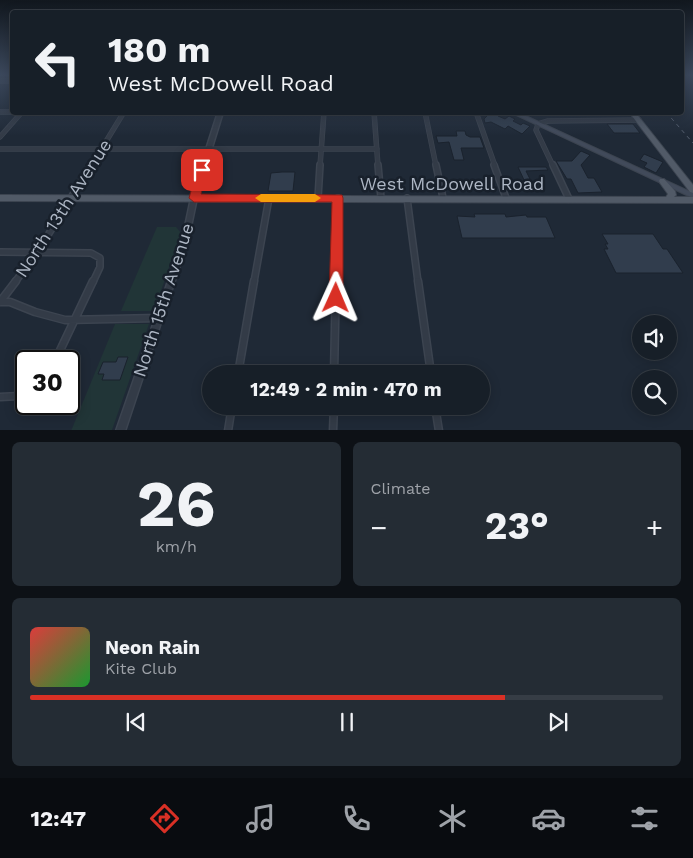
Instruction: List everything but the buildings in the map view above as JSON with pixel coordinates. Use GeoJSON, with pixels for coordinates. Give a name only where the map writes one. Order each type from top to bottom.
{"type":"FeatureCollection","features":[{"type":"Feature","properties":{"kind":"main road"},"geometry":{"type":"LineString","coordinates":[[518,115],[662,181],[693,198]]}},
{"type":"Feature","properties":{"kind":"main road"},"geometry":{"type":"LineString","coordinates":[[635,115],[693,190]]}},
{"type":"Feature","properties":{"kind":"main road"},"geometry":{"type":"LineString","coordinates":[[662,181],[672,192],[668,200]]}},
{"type":"Feature","properties":{"kind":"main road","name":"West McDowell Road"},"geometry":{"type":"LineString","coordinates":[[0,198],[569,198],[668,200],[693,198]]}},
{"type":"Feature","properties":{"kind":"street"},"geometry":{"type":"LineString","coordinates":[[0,137],[19,115]]}},
{"type":"Feature","properties":{"kind":"street","name":"North 13th Avenue"},"geometry":{"type":"LineString","coordinates":[[0,302],[37,253],[122,115]]}},
{"type":"Feature","properties":{"kind":"street","name":"North 15th Avenue"},"geometry":{"type":"LineString","coordinates":[[120,430],[185,241],[194,198],[220,115]]}},
{"type":"Feature","properties":{"kind":"street"},"geometry":{"type":"LineString","coordinates":[[318,198],[324,115]]}},
{"type":"Feature","properties":{"kind":"street"},"geometry":{"type":"LineString","coordinates":[[374,115],[381,198]]}},
{"type":"Feature","properties":{"kind":"street"},"geometry":{"type":"LineString","coordinates":[[426,115],[443,198]]}},
{"type":"Feature","properties":{"kind":"street"},"geometry":{"type":"LineString","coordinates":[[477,115],[506,198]]}},
{"type":"Feature","properties":{"kind":"street"},"geometry":{"type":"LineString","coordinates":[[569,198],[536,130],[538,124],[548,121],[639,120]]}},
{"type":"Feature","properties":{"kind":"street"},"geometry":{"type":"LineString","coordinates":[[0,149],[377,149]]}},
{"type":"Feature","properties":{"kind":"street"},"geometry":{"type":"LineString","coordinates":[[240,365],[269,198]]}},
{"type":"Feature","properties":{"kind":"street"},"geometry":{"type":"LineString","coordinates":[[334,365],[338,198]]}},
{"type":"Feature","properties":{"kind":"street"},"geometry":{"type":"LineString","coordinates":[[407,198],[430,365]]}},
{"type":"Feature","properties":{"kind":"street"},"geometry":{"type":"LineString","coordinates":[[0,252],[91,253],[100,258],[100,267],[60,350]]}},
{"type":"Feature","properties":{"kind":"street"},"geometry":{"type":"LineString","coordinates":[[0,302],[10,302],[55,318],[158,318]]}},
{"type":"Feature","properties":{"kind":"street"},"geometry":{"type":"LineString","coordinates":[[0,397],[15,396]]}},
{"type":"Feature","properties":{"kind":"street"},"geometry":{"type":"LineString","coordinates":[[228,430],[230,415]]}},
{"type":"Feature","properties":{"kind":"street"},"geometry":{"type":"LineString","coordinates":[[333,430],[334,415]]}},
{"type":"Feature","properties":{"kind":"street"},"geometry":{"type":"LineString","coordinates":[[437,415],[439,430]]}},
{"type":"Feature","properties":{"kind":"green space"},"geometry":{"type":"Polygon","coordinates":[[[157,227],[176,227],[181,233],[154,311],[121,311],[157,227]]]}},
{"type":"Feature","properties":{"kind":"green space"},"geometry":{"type":"Polygon","coordinates":[[[115,324],[149,324],[112,430],[71,430],[78,415],[80,415],[80,409],[115,324]]]}},
{"type":"Feature","properties":{"kind":"railway"},"geometry":{"type":"LineString","coordinates":[[669,115],[693,143]]}},
{"type":"Feature","properties":{"kind":"slow traffic"},"geometry":{"type":"LineString","coordinates":[[261,198],[315,198]]}},
{"type":"Feature","properties":{"kind":"route"},"geometry":{"type":"LineString","coordinates":[[202,170],[194,198],[338,198],[336,298]]}}]}
